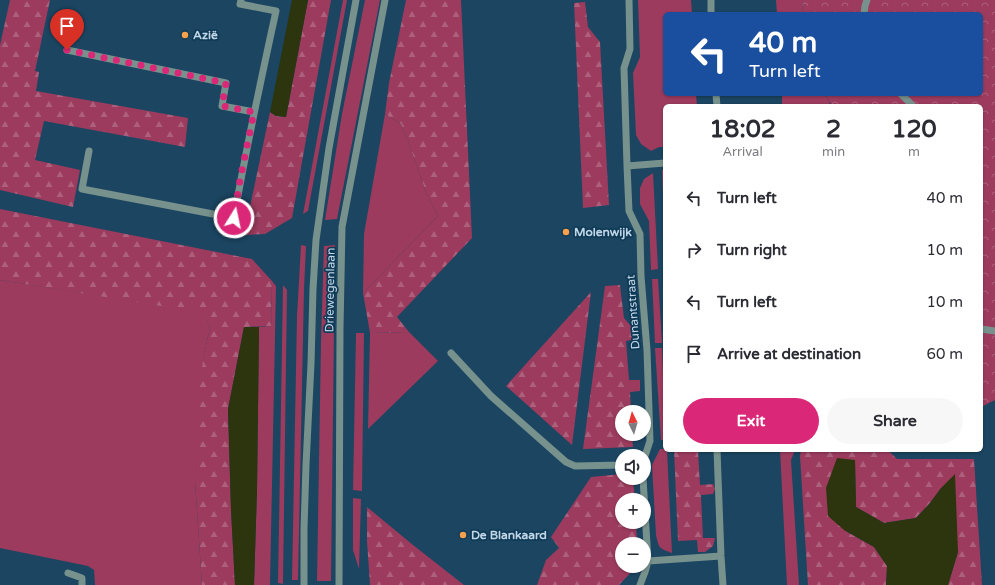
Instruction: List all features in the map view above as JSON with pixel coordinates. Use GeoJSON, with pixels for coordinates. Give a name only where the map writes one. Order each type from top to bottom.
{"type":"FeatureCollection","features":[{"type":"Feature","properties":{"kind":"street"},"geometry":{"type":"LineString","coordinates":[[89,150],[82,189],[234,218],[240,180],[276,11],[240,4],[241,0]]}},
{"type":"Feature","properties":{"kind":"street","name":"Driewegenlaan"},"geometry":{"type":"LineString","coordinates":[[304,585],[305,473],[316,240],[329,148],[356,0]]}},
{"type":"Feature","properties":{"kind":"street","name":"Driewegenlaan"},"geometry":{"type":"LineString","coordinates":[[339,585],[342,227],[386,0]]}},
{"type":"Feature","properties":{"kind":"street","name":"Dunantstraat"},"geometry":{"type":"LineString","coordinates":[[630,0],[630,49],[624,68],[626,166],[629,211],[640,234],[641,276],[647,350],[650,441],[647,449]]}},
{"type":"Feature","properties":{"kind":"street"},"geometry":{"type":"LineString","coordinates":[[711,0],[711,12]]}},
{"type":"Feature","properties":{"kind":"street"},"geometry":{"type":"LineString","coordinates":[[864,12],[867,0]]}},
{"type":"Feature","properties":{"kind":"street"},"geometry":{"type":"LineString","coordinates":[[67,50],[226,83],[222,106],[254,112]]}},
{"type":"Feature","properties":{"kind":"street"},"geometry":{"type":"LineString","coordinates":[[903,96],[911,104]]}},
{"type":"Feature","properties":{"kind":"street"},"geometry":{"type":"LineString","coordinates":[[626,166],[663,163]]}},
{"type":"Feature","properties":{"kind":"street"},"geometry":{"type":"LineString","coordinates":[[983,329],[995,331]]}},
{"type":"Feature","properties":{"kind":"street"},"geometry":{"type":"LineString","coordinates":[[451,353],[491,396],[566,462],[575,466],[615,465]]}},
{"type":"Feature","properties":{"kind":"street"},"geometry":{"type":"LineString","coordinates":[[717,452],[723,585]]}},
{"type":"Feature","properties":{"kind":"street"},"geometry":{"type":"LineString","coordinates":[[643,485],[647,537]]}},
{"type":"Feature","properties":{"kind":"street"},"geometry":{"type":"LineString","coordinates":[[651,561],[721,556]]}},
{"type":"Feature","properties":{"kind":"street"},"geometry":{"type":"LineString","coordinates":[[68,573],[82,578],[82,585]]}},
{"type":"Feature","properties":{"kind":"street"},"geometry":{"type":"LineString","coordinates":[[640,585],[645,573]]}},
{"type":"Feature","properties":{"kind":"green space"},"geometry":{"type":"Polygon","coordinates":[[[10,0],[50,0],[35,71],[39,72],[36,91],[188,118],[185,147],[44,121],[35,160],[80,170],[73,207],[0,190],[0,45],[10,0]]]}},
{"type":"Feature","properties":{"kind":"green space"},"geometry":{"type":"Polygon","coordinates":[[[308,0],[331,0],[292,218],[265,234],[244,235],[270,112],[276,116],[286,117],[308,0]]]}},
{"type":"Feature","properties":{"kind":"green space"},"geometry":{"type":"Polygon","coordinates":[[[343,0],[347,0],[308,211],[303,214],[343,0]]]}},
{"type":"Feature","properties":{"kind":"green space"},"geometry":{"type":"Polygon","coordinates":[[[365,0],[380,0],[337,219],[325,220],[342,114],[365,0]]]}},
{"type":"Feature","properties":{"kind":"green space"},"geometry":{"type":"Polygon","coordinates":[[[406,0],[461,0],[472,238],[397,317],[409,332],[370,333],[363,293],[438,216],[427,195],[401,124],[385,114],[389,83],[406,0]]]}},
{"type":"Feature","properties":{"kind":"green space"},"geometry":{"type":"Polygon","coordinates":[[[638,0],[691,0],[692,12],[663,12],[663,96],[696,96],[697,104],[663,104],[663,147],[659,147],[651,151],[641,144],[636,135],[633,73],[640,57],[638,0]]]}},
{"type":"Feature","properties":{"kind":"green space"},"geometry":{"type":"Polygon","coordinates":[[[776,0],[802,0],[803,12],[777,12],[776,0]]]}},
{"type":"Feature","properties":{"kind":"green space"},"geometry":{"type":"Polygon","coordinates":[[[802,0],[995,0],[995,400],[983,406],[983,104],[831,104],[826,96],[983,96],[983,12],[803,12],[802,0]]]}},
{"type":"Feature","properties":{"kind":"green space"},"geometry":{"type":"Polygon","coordinates":[[[585,2],[588,27],[600,42],[609,205],[583,208],[574,3],[585,2]]]}},
{"type":"Feature","properties":{"kind":"green space"},"geometry":{"type":"Polygon","coordinates":[[[782,96],[826,96],[830,103],[829,104],[782,104],[782,96]]]}},
{"type":"Feature","properties":{"kind":"green space"},"geometry":{"type":"Polygon","coordinates":[[[385,114],[401,124],[427,195],[438,216],[363,293],[364,234],[385,114]]]}},
{"type":"Feature","properties":{"kind":"green space"},"geometry":{"type":"Polygon","coordinates":[[[662,170],[663,170],[663,196],[662,170]]]}},
{"type":"Feature","properties":{"kind":"green space"},"geometry":{"type":"Polygon","coordinates":[[[653,173],[658,269],[651,270],[649,221],[640,204],[640,188],[644,179],[653,173]]]}},
{"type":"Feature","properties":{"kind":"green space"},"geometry":{"type":"Polygon","coordinates":[[[0,209],[252,259],[272,281],[271,326],[244,327],[228,409],[235,585],[202,585],[195,481],[196,410],[204,354],[210,328],[204,313],[0,280],[0,209]]]}},
{"type":"Feature","properties":{"kind":"green space"},"geometry":{"type":"Polygon","coordinates":[[[301,245],[306,246],[298,580],[292,580],[297,316],[301,245]]]}},
{"type":"Feature","properties":{"kind":"green space"},"geometry":{"type":"Polygon","coordinates":[[[335,245],[331,581],[317,581],[324,246],[335,245]]]}},
{"type":"Feature","properties":{"kind":"green space"},"geometry":{"type":"Polygon","coordinates":[[[652,279],[658,279],[662,343],[655,343],[652,279]]]}},
{"type":"Feature","properties":{"kind":"green space"},"geometry":{"type":"Polygon","coordinates":[[[0,280],[204,312],[210,328],[204,354],[195,481],[202,585],[95,585],[94,570],[88,566],[0,548],[0,280]]]}},
{"type":"Feature","properties":{"kind":"green space"},"geometry":{"type":"Polygon","coordinates":[[[272,281],[276,286],[270,585],[254,585],[259,327],[271,326],[272,281]]]}},
{"type":"Feature","properties":{"kind":"green space"},"geometry":{"type":"Polygon","coordinates":[[[283,285],[287,290],[283,584],[278,583],[283,285]]]}},
{"type":"Feature","properties":{"kind":"green space"},"geometry":{"type":"Polygon","coordinates":[[[620,285],[624,318],[636,332],[637,339],[626,341],[629,380],[640,380],[640,391],[630,392],[631,405],[615,405],[615,441],[633,441],[633,447],[583,449],[605,286],[620,285]]]}},
{"type":"Feature","properties":{"kind":"green space"},"geometry":{"type":"Polygon","coordinates":[[[591,292],[572,445],[506,386],[591,292]]]}},
{"type":"Feature","properties":{"kind":"green space"},"geometry":{"type":"Polygon","coordinates":[[[409,332],[438,361],[368,429],[370,333],[409,332]]]}},
{"type":"Feature","properties":{"kind":"green space"},"geometry":{"type":"Polygon","coordinates":[[[356,333],[364,333],[362,491],[353,490],[356,333]]]}},
{"type":"Feature","properties":{"kind":"green space"},"geometry":{"type":"Polygon","coordinates":[[[655,348],[662,348],[663,440],[661,440],[655,348]]]}},
{"type":"Feature","properties":{"kind":"green space"},"geometry":{"type":"Polygon","coordinates":[[[660,449],[663,449],[663,452],[667,452],[672,553],[660,547],[656,535],[652,465],[660,449]]]}},
{"type":"Feature","properties":{"kind":"green space"},"geometry":{"type":"Polygon","coordinates":[[[674,452],[698,452],[700,485],[713,484],[715,489],[713,494],[701,495],[703,538],[715,538],[713,546],[705,552],[698,552],[697,540],[678,541],[674,452]]]}},
{"type":"Feature","properties":{"kind":"green space"},"geometry":{"type":"Polygon","coordinates":[[[780,452],[794,452],[791,460],[799,585],[787,585],[780,452]]]}},
{"type":"Feature","properties":{"kind":"green space"},"geometry":{"type":"Polygon","coordinates":[[[801,452],[890,452],[897,459],[974,459],[982,585],[948,585],[958,552],[941,488],[916,518],[884,523],[856,507],[855,460],[844,530],[874,547],[887,566],[886,585],[808,585],[801,452]]]}},
{"type":"Feature","properties":{"kind":"green space"},"geometry":{"type":"Polygon","coordinates":[[[615,475],[615,485],[634,485],[634,493],[615,493],[615,529],[636,529],[637,537],[615,537],[615,573],[630,573],[619,585],[537,585],[546,560],[559,548],[551,537],[591,477],[615,475]]]}},
{"type":"Feature","properties":{"kind":"green space"},"geometry":{"type":"Polygon","coordinates":[[[353,498],[361,499],[359,569],[353,550],[353,498]]]}},
{"type":"Feature","properties":{"kind":"green space"},"geometry":{"type":"Polygon","coordinates":[[[367,507],[464,585],[370,585],[367,541],[367,507]]]}},
{"type":"Feature","properties":{"kind":"shaded area"},"geometry":{"type":"Polygon","coordinates":[[[292,0],[308,0],[286,117],[276,116],[270,112],[292,0]]]}},
{"type":"Feature","properties":{"kind":"shaded area"},"geometry":{"type":"Polygon","coordinates":[[[244,327],[259,327],[254,585],[235,585],[231,510],[228,409],[244,327]]]}},
{"type":"Feature","properties":{"kind":"shaded area"},"geometry":{"type":"Polygon","coordinates":[[[837,458],[855,460],[856,507],[884,523],[916,518],[955,474],[958,552],[948,585],[886,585],[887,566],[874,547],[844,530],[828,516],[826,488],[837,458]]]}},
{"type":"Feature","properties":{"kind":"place","name":"Azië"},"geometry":{"type":"Point","coordinates":[185,35]}},
{"type":"Feature","properties":{"kind":"place","name":"Molenwijk"},"geometry":{"type":"Point","coordinates":[566,232]}},
{"type":"Feature","properties":{"kind":"place","name":"De Blankaard"},"geometry":{"type":"Point","coordinates":[463,535]}},
{"type":"Feature","properties":{"kind":"route"},"geometry":{"type":"LineString","coordinates":[[67,50],[226,83],[222,106],[254,112],[234,218]]}}]}
